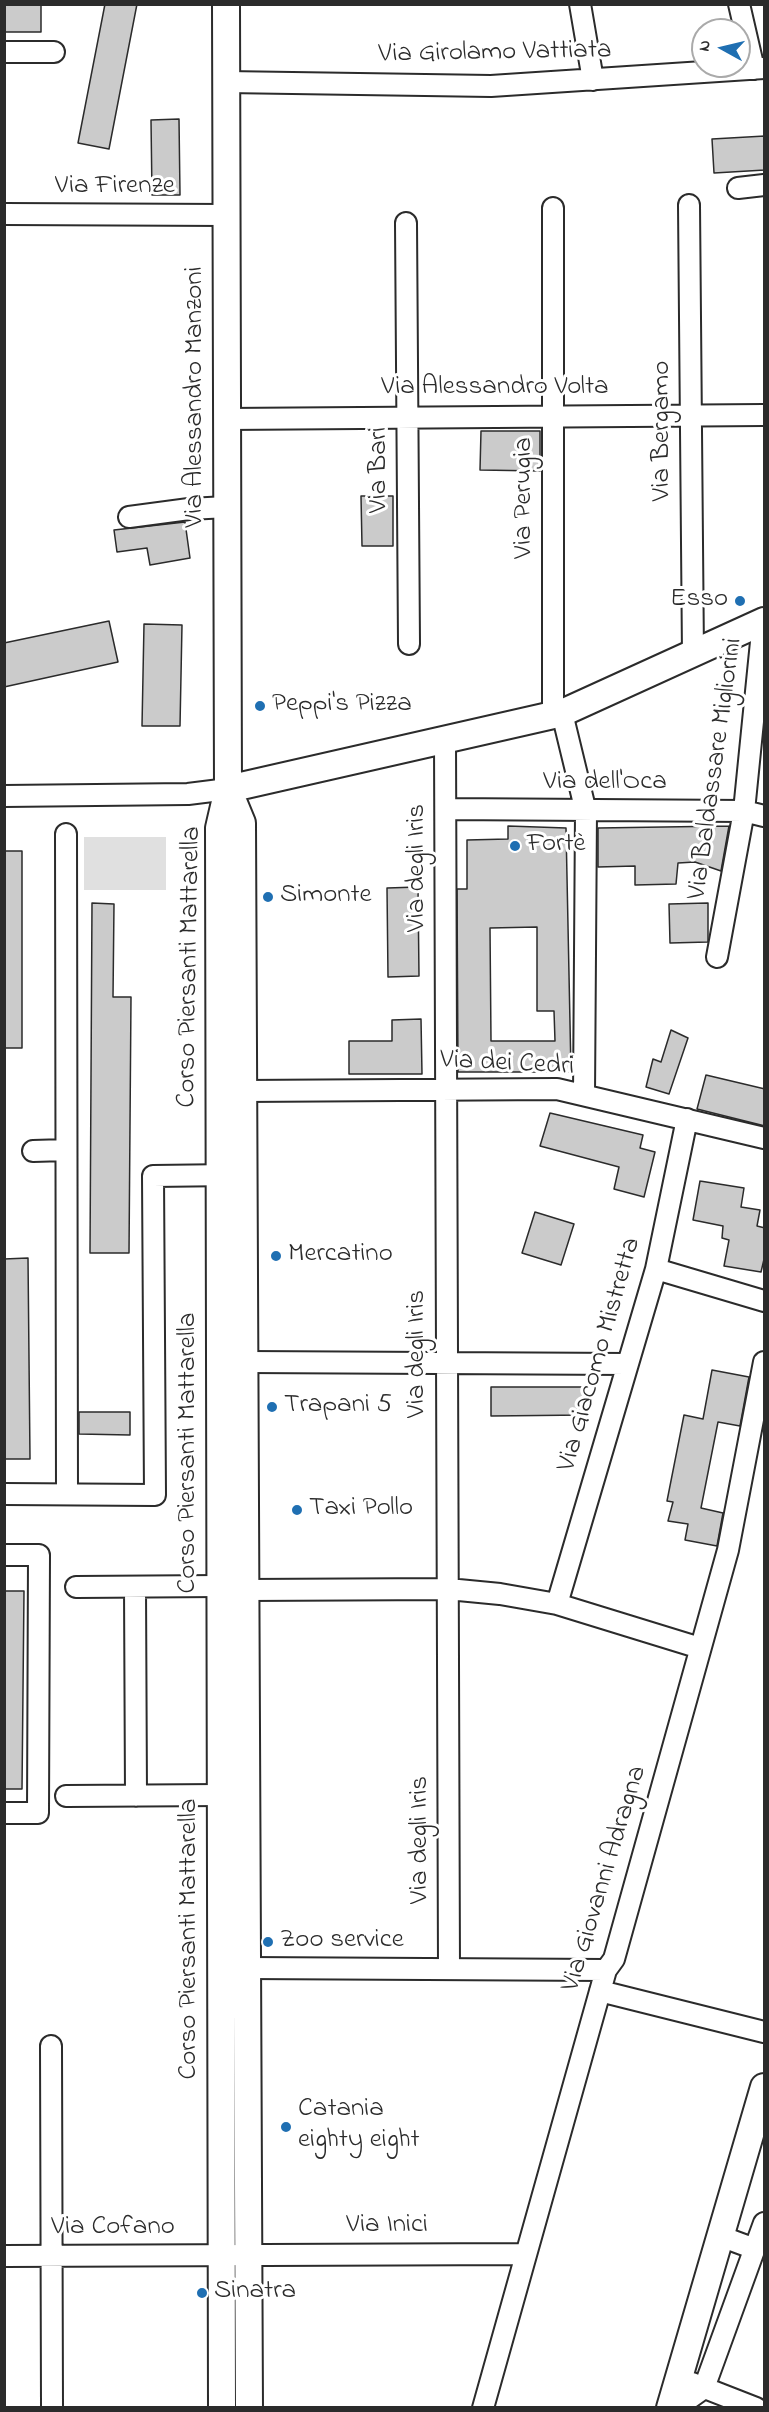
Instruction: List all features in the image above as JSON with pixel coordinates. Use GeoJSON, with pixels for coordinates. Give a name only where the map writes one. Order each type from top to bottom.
{"type":"FeatureCollection","features":[{"type":"Feature","properties":{"kind":"main road","name":"Via Alessandro Manzoni"},"geometry":{"type":"LineString","coordinates":[[226,4],[228,789]]}},
{"type":"Feature","properties":{"kind":"main road"},"geometry":{"type":"LineString","coordinates":[[228,789],[557,714],[764,622]]}},
{"type":"Feature","properties":{"kind":"main road","name":"Corso Piersanti Mattarella"},"geometry":{"type":"LineString","coordinates":[[222,2408],[220,1586],[232,1175],[243,1091],[242,823],[228,789]]}},
{"type":"Feature","properties":{"kind":"main road","name":"Corso Piersanti Mattarella"},"geometry":{"type":"LineString","coordinates":[[228,789],[219,828],[232,1175],[246,1362],[249,2408]]}},
{"type":"Feature","properties":{"kind":"main road"},"geometry":{"type":"LineString","coordinates":[[670,2408],[765,2087]]}},
{"type":"Feature","properties":{"kind":"street"},"geometry":{"type":"LineString","coordinates":[[580,4],[593,80]]}},
{"type":"Feature","properties":{"kind":"street"},"geometry":{"type":"LineString","coordinates":[[739,4],[759,69]]}},
{"type":"Feature","properties":{"kind":"street"},"geometry":{"type":"LineString","coordinates":[[4,52],[54,52]]}},
{"type":"Feature","properties":{"kind":"street","name":"Via Girolamo Vattiata"},"geometry":{"type":"LineString","coordinates":[[226,82],[491,86],[759,69]]}},
{"type":"Feature","properties":{"kind":"street"},"geometry":{"type":"LineString","coordinates":[[738,188],[765,185]]}},
{"type":"Feature","properties":{"kind":"street","name":"Via Bergamo"},"geometry":{"type":"LineString","coordinates":[[689,205],[693,655]]}},
{"type":"Feature","properties":{"kind":"street","name":"Via Perugia"},"geometry":{"type":"LineString","coordinates":[[553,208],[557,714],[586,812],[584,1095]]}},
{"type":"Feature","properties":{"kind":"street","name":"Via Firenze"},"geometry":{"type":"LineString","coordinates":[[4,214],[226,215]]}},
{"type":"Feature","properties":{"kind":"street","name":"Via Bari"},"geometry":{"type":"LineString","coordinates":[[406,223],[409,644]]}},
{"type":"Feature","properties":{"kind":"street","name":"Via Alessandro Volta"},"geometry":{"type":"LineString","coordinates":[[227,419],[765,415]]}},
{"type":"Feature","properties":{"kind":"street"},"geometry":{"type":"LineString","coordinates":[[129,517],[189,509],[227,507]]}},
{"type":"Feature","properties":{"kind":"street","name":"Via Baldassare Migliorini"},"geometry":{"type":"LineString","coordinates":[[717,957],[744,811],[764,622]]}},
{"type":"Feature","properties":{"kind":"street","name":"Via degli Iris"},"geometry":{"type":"LineString","coordinates":[[445,739],[449,1969]]}},
{"type":"Feature","properties":{"kind":"street"},"geometry":{"type":"LineString","coordinates":[[4,796],[188,794],[228,789]]}},
{"type":"Feature","properties":{"kind":"street","name":"Via dell'Oca"},"geometry":{"type":"LineString","coordinates":[[446,809],[586,812],[744,811],[765,816]]}},
{"type":"Feature","properties":{"kind":"street"},"geometry":{"type":"LineString","coordinates":[[66,834],[67,1494]]}},
{"type":"Feature","properties":{"kind":"street","name":"Via dei Cedri"},"geometry":{"type":"LineString","coordinates":[[243,1091],[557,1089],[765,1138]]}},
{"type":"Feature","properties":{"kind":"street","name":"Via Giacomo Mistretta"},"geometry":{"type":"LineString","coordinates":[[557,1604],[656,1269],[687,1119]]}},
{"type":"Feature","properties":{"kind":"street"},"geometry":{"type":"LineString","coordinates":[[33,1151],[66,1150]]}},
{"type":"Feature","properties":{"kind":"street"},"geometry":{"type":"LineString","coordinates":[[4,1494],[155,1495],[153,1176],[232,1175]]}},
{"type":"Feature","properties":{"kind":"street"},"geometry":{"type":"LineString","coordinates":[[656,1269],[765,1301]]}},
{"type":"Feature","properties":{"kind":"street"},"geometry":{"type":"LineString","coordinates":[[246,1362],[628,1364]]}},
{"type":"Feature","properties":{"kind":"street","name":"Via Giovanni Adragna"},"geometry":{"type":"LineString","coordinates":[[483,2408],[606,1970],[614,1959],[728,1550],[765,1362]]}},
{"type":"Feature","properties":{"kind":"street"},"geometry":{"type":"LineString","coordinates":[[4,1555],[39,1555],[39,1602],[38,1813],[4,1813]]}},
{"type":"Feature","properties":{"kind":"street"},"geometry":{"type":"LineString","coordinates":[[76,1587],[220,1586]]}},
{"type":"Feature","properties":{"kind":"street"},"geometry":{"type":"LineString","coordinates":[[135,1587],[136,1796]]}},
{"type":"Feature","properties":{"kind":"street"},"geometry":{"type":"LineString","coordinates":[[246,1590],[448,1589],[500,1594],[557,1604],[700,1648]]}},
{"type":"Feature","properties":{"kind":"street"},"geometry":{"type":"LineString","coordinates":[[66,1796],[221,1795]]}},
{"type":"Feature","properties":{"kind":"street"},"geometry":{"type":"LineString","coordinates":[[247,1968],[606,1970]]}},
{"type":"Feature","properties":{"kind":"street"},"geometry":{"type":"LineString","coordinates":[[600,1991],[765,2032]]}},
{"type":"Feature","properties":{"kind":"street"},"geometry":{"type":"LineString","coordinates":[[51,2046],[52,2408]]}},
{"type":"Feature","properties":{"kind":"street"},"geometry":{"type":"LineString","coordinates":[[676,2408],[704,2388],[765,2223]]}},
{"type":"Feature","properties":{"kind":"street"},"geometry":{"type":"LineString","coordinates":[[720,2236],[755,2249]]}},
{"type":"Feature","properties":{"kind":"street","name":"Via Inici"},"geometry":{"type":"LineString","coordinates":[[221,2255],[526,2254]]}},
{"type":"Feature","properties":{"kind":"street","name":"Via Cofano"},"geometry":{"type":"LineString","coordinates":[[4,2256],[221,2255]]}},
{"type":"Feature","properties":{"kind":"street"},"geometry":{"type":"LineString","coordinates":[[679,2377],[756,2408]]}},
{"type":"Feature","properties":{"kind":"shaded area"},"geometry":{"type":"Polygon","coordinates":[[[84,837],[166,837],[166,890],[84,890],[84,837]]]}},
{"type":"Feature","properties":{"kind":"building"},"geometry":{"type":"Polygon","coordinates":[[[4,4],[41,4],[41,32],[4,32],[4,4]]]}},
{"type":"Feature","properties":{"kind":"building"},"geometry":{"type":"Polygon","coordinates":[[[105,4],[137,4],[109,149],[78,143],[105,4]]]}},
{"type":"Feature","properties":{"kind":"building"},"geometry":{"type":"Polygon","coordinates":[[[179,119],[180,195],[152,195],[151,120],[179,119]]]}},
{"type":"Feature","properties":{"kind":"building"},"geometry":{"type":"Polygon","coordinates":[[[765,136],[765,170],[714,173],[712,139],[765,136]]]}},
{"type":"Feature","properties":{"kind":"building"},"geometry":{"type":"Polygon","coordinates":[[[481,431],[540,431],[540,471],[480,470],[481,431]]]}},
{"type":"Feature","properties":{"kind":"building"},"geometry":{"type":"Polygon","coordinates":[[[361,496],[393,496],[393,546],[362,546],[361,496]]]}},
{"type":"Feature","properties":{"kind":"building"},"geometry":{"type":"Polygon","coordinates":[[[185,522],[190,558],[150,565],[147,548],[117,552],[114,530],[185,522]]]}},
{"type":"Feature","properties":{"kind":"building"},"geometry":{"type":"Polygon","coordinates":[[[109,621],[118,662],[4,687],[4,643],[109,621]]]}},
{"type":"Feature","properties":{"kind":"building"},"geometry":{"type":"Polygon","coordinates":[[[144,624],[182,625],[180,726],[142,726],[144,624]]]}},
{"type":"Feature","properties":{"kind":"building"},"geometry":{"type":"Polygon","coordinates":[[[508,826],[566,828],[571,1072],[458,1072],[457,889],[467,889],[467,840],[508,839],[508,826]],[[537,927],[490,928],[491,1041],[555,1041],[554,1011],[537,1011],[537,927]]]}},
{"type":"Feature","properties":{"kind":"building"},"geometry":{"type":"Polygon","coordinates":[[[729,826],[721,871],[695,862],[678,863],[676,884],[635,885],[635,866],[598,867],[598,828],[729,826]]]}},
{"type":"Feature","properties":{"kind":"building"},"geometry":{"type":"Polygon","coordinates":[[[4,851],[22,851],[22,1048],[4,1048],[4,851]]]}},
{"type":"Feature","properties":{"kind":"building"},"geometry":{"type":"Polygon","coordinates":[[[418,887],[419,976],[388,977],[387,888],[418,887]]]}},
{"type":"Feature","properties":{"kind":"building"},"geometry":{"type":"Polygon","coordinates":[[[92,903],[114,904],[113,997],[131,997],[129,1253],[90,1253],[92,903]]]}},
{"type":"Feature","properties":{"kind":"building"},"geometry":{"type":"Polygon","coordinates":[[[708,903],[708,942],[670,943],[669,904],[708,903]]]}},
{"type":"Feature","properties":{"kind":"building"},"geometry":{"type":"Polygon","coordinates":[[[421,1019],[422,1074],[349,1074],[349,1041],[392,1041],[392,1020],[421,1019]]]}},
{"type":"Feature","properties":{"kind":"building"},"geometry":{"type":"Polygon","coordinates":[[[671,1030],[688,1038],[669,1094],[646,1087],[653,1059],[661,1062],[671,1030]]]}},
{"type":"Feature","properties":{"kind":"building"},"geometry":{"type":"Polygon","coordinates":[[[706,1075],[765,1089],[765,1126],[697,1109],[706,1075]]]}},
{"type":"Feature","properties":{"kind":"building"},"geometry":{"type":"Polygon","coordinates":[[[550,1113],[643,1135],[640,1148],[655,1152],[644,1197],[614,1189],[619,1167],[540,1146],[550,1113]]]}},
{"type":"Feature","properties":{"kind":"building"},"geometry":{"type":"Polygon","coordinates":[[[700,1181],[744,1188],[741,1207],[760,1210],[757,1226],[765,1228],[765,1255],[761,1272],[724,1266],[729,1240],[722,1238],[723,1226],[693,1220],[700,1181]]]}},
{"type":"Feature","properties":{"kind":"building"},"geometry":{"type":"Polygon","coordinates":[[[535,1212],[574,1224],[561,1265],[522,1253],[535,1212]]]}},
{"type":"Feature","properties":{"kind":"building"},"geometry":{"type":"Polygon","coordinates":[[[28,1258],[30,1459],[4,1459],[4,1259],[28,1258]]]}},
{"type":"Feature","properties":{"kind":"building"},"geometry":{"type":"Polygon","coordinates":[[[712,1370],[749,1377],[740,1426],[718,1422],[701,1508],[723,1513],[717,1546],[685,1540],[688,1524],[668,1521],[673,1502],[667,1501],[684,1415],[703,1419],[712,1370]]]}},
{"type":"Feature","properties":{"kind":"building"},"geometry":{"type":"Polygon","coordinates":[[[491,1387],[585,1387],[585,1415],[491,1416],[491,1387]]]}},
{"type":"Feature","properties":{"kind":"building"},"geometry":{"type":"Polygon","coordinates":[[[79,1412],[130,1412],[130,1435],[79,1434],[79,1412]]]}},
{"type":"Feature","properties":{"kind":"building"},"geometry":{"type":"Polygon","coordinates":[[[4,1591],[24,1591],[22,1789],[4,1789],[4,1591]]]}},
{"type":"Feature","properties":{"kind":"place","name":"Esso"},"geometry":{"type":"Point","coordinates":[740,601]}},
{"type":"Feature","properties":{"kind":"place","name":"Peppi's Pizza"},"geometry":{"type":"Point","coordinates":[260,706]}},
{"type":"Feature","properties":{"kind":"place","name":"Fortè"},"geometry":{"type":"Point","coordinates":[515,846]}},
{"type":"Feature","properties":{"kind":"place","name":"Simonte"},"geometry":{"type":"Point","coordinates":[268,897]}},
{"type":"Feature","properties":{"kind":"place","name":"Mercatino"},"geometry":{"type":"Point","coordinates":[276,1256]}},
{"type":"Feature","properties":{"kind":"place","name":"Trapani 5"},"geometry":{"type":"Point","coordinates":[272,1407]}},
{"type":"Feature","properties":{"kind":"place","name":"Taxi Pollo"},"geometry":{"type":"Point","coordinates":[297,1510]}},
{"type":"Feature","properties":{"kind":"place","name":"Zoo service"},"geometry":{"type":"Point","coordinates":[268,1942]}},
{"type":"Feature","properties":{"kind":"place","name":"Catania eighty eight"},"geometry":{"type":"Point","coordinates":[286,2127]}},
{"type":"Feature","properties":{"kind":"place","name":"Sinatra"},"geometry":{"type":"Point","coordinates":[202,2293]}}]}
